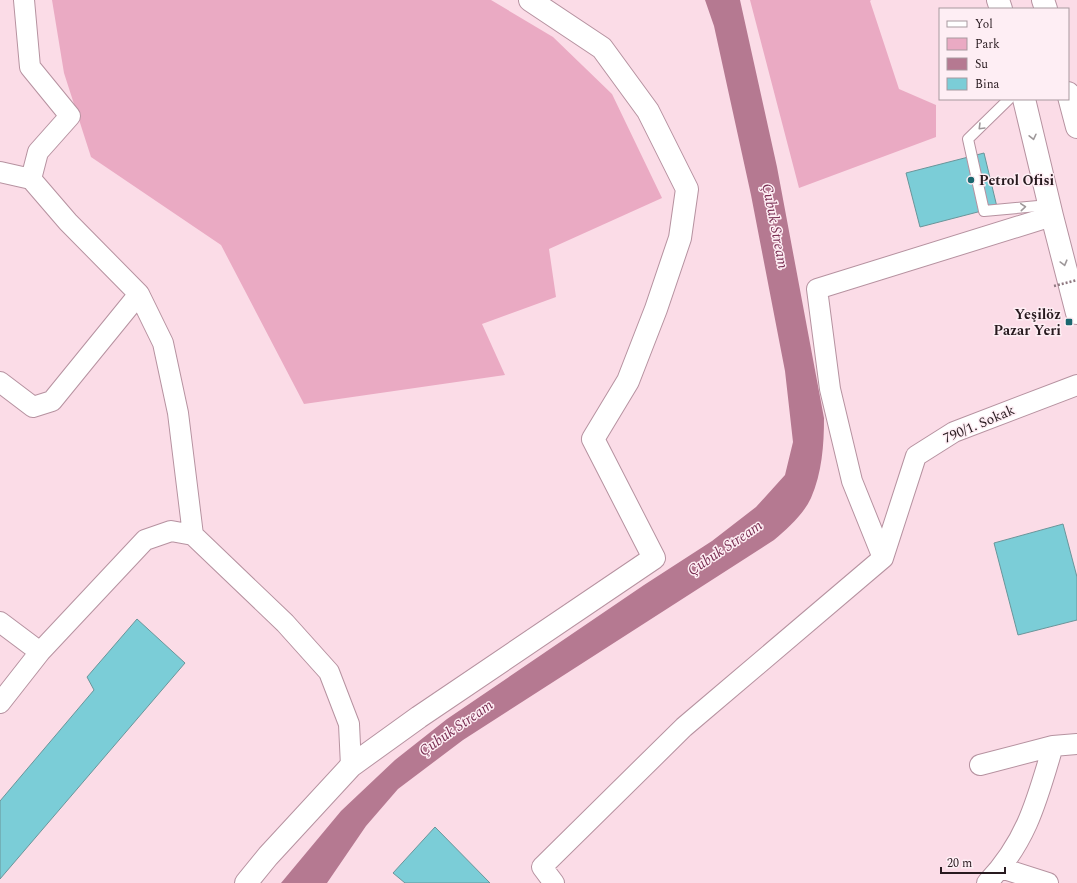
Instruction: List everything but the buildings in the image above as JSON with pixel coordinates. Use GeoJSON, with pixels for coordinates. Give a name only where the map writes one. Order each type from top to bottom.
{"type":"FeatureCollection","features":[{"type":"Feature","properties":{"kind":"main road"},"geometry":{"type":"LineString","coordinates":[[246,883],[268,856],[351,766],[419,717],[654,558],[593,439],[628,381],[656,309],[680,238],[687,189],[648,111],[602,48],[530,0]]}},
{"type":"Feature","properties":{"kind":"main road"},"geometry":{"type":"LineString","coordinates":[[1069,97],[1077,127]]}},
{"type":"Feature","properties":{"kind":"main road"},"geometry":{"type":"LineString","coordinates":[[1024,100],[1050,211],[1077,313]]}},
{"type":"Feature","properties":{"kind":"street"},"geometry":{"type":"LineString","coordinates":[[24,0],[30,67],[70,116],[38,152],[31,179]]}},
{"type":"Feature","properties":{"kind":"street"},"geometry":{"type":"LineString","coordinates":[[0,172],[31,179],[68,222],[139,294],[163,343],[178,413],[193,535]]}},
{"type":"Feature","properties":{"kind":"street"},"geometry":{"type":"LineString","coordinates":[[554,883],[542,867],[684,727],[883,558],[850,474],[830,389],[817,289],[1050,211]]}},
{"type":"Feature","properties":{"kind":"street"},"geometry":{"type":"LineString","coordinates":[[0,382],[33,407],[52,401],[139,294]]}},
{"type":"Feature","properties":{"kind":"street","name":"790/1. Sokak"},"geometry":{"type":"LineString","coordinates":[[883,558],[916,456],[954,432],[1077,385]]}},
{"type":"Feature","properties":{"kind":"street"},"geometry":{"type":"LineString","coordinates":[[0,703],[40,652],[145,540],[172,531],[193,535],[285,623],[329,672],[350,724],[351,766]]}},
{"type":"Feature","properties":{"kind":"street"},"geometry":{"type":"LineString","coordinates":[[0,622],[40,652]]}},
{"type":"Feature","properties":{"kind":"street"},"geometry":{"type":"LineString","coordinates":[[980,765],[1053,746],[1077,744]]}},
{"type":"Feature","properties":{"kind":"street"},"geometry":{"type":"LineString","coordinates":[[986,883],[1001,868],[1019,842],[1033,813],[1053,746]]}},
{"type":"Feature","properties":{"kind":"street"},"geometry":{"type":"LineString","coordinates":[[1001,868],[1048,883]]}},
{"type":"Feature","properties":{"kind":"lane"},"geometry":{"type":"LineString","coordinates":[[1007,100],[968,139],[984,211],[1050,211]]}},
{"type":"Feature","properties":{"kind":"path"},"geometry":{"type":"LineString","coordinates":[[1054,286],[1077,280]]}},
{"type":"Feature","properties":{"kind":"green space"},"geometry":{"type":"Polygon","coordinates":[[[52,0],[491,0],[553,37],[612,94],[662,198],[549,249],[556,297],[482,324],[505,375],[304,404],[221,245],[91,157],[64,73],[52,0]]]}},
{"type":"Feature","properties":{"kind":"green space"},"geometry":{"type":"Polygon","coordinates":[[[750,0],[871,0],[870,1],[899,89],[936,105],[936,137],[799,188],[750,0]]]}},
{"type":"Feature","properties":{"kind":"water","name":"Çubuk Stream"},"geometry":{"type":"Polygon","coordinates":[[[705,0],[740,0],[777,167],[824,418],[822,459],[818,479],[811,498],[799,516],[774,540],[463,740],[398,789],[366,826],[327,883],[281,883],[341,811],[395,760],[447,719],[644,585],[712,541],[756,507],[785,475],[793,442],[785,371],[751,195],[714,26],[705,0]]]}},
{"type":"Feature","properties":{"kind":"place","name":"Petrol Ofisi"},"geometry":{"type":"Point","coordinates":[971,180]}},
{"type":"Feature","properties":{"kind":"place","name":"Yeşilöz Pazar Yeri"},"geometry":{"type":"Point","coordinates":[1069,322]}}]}
